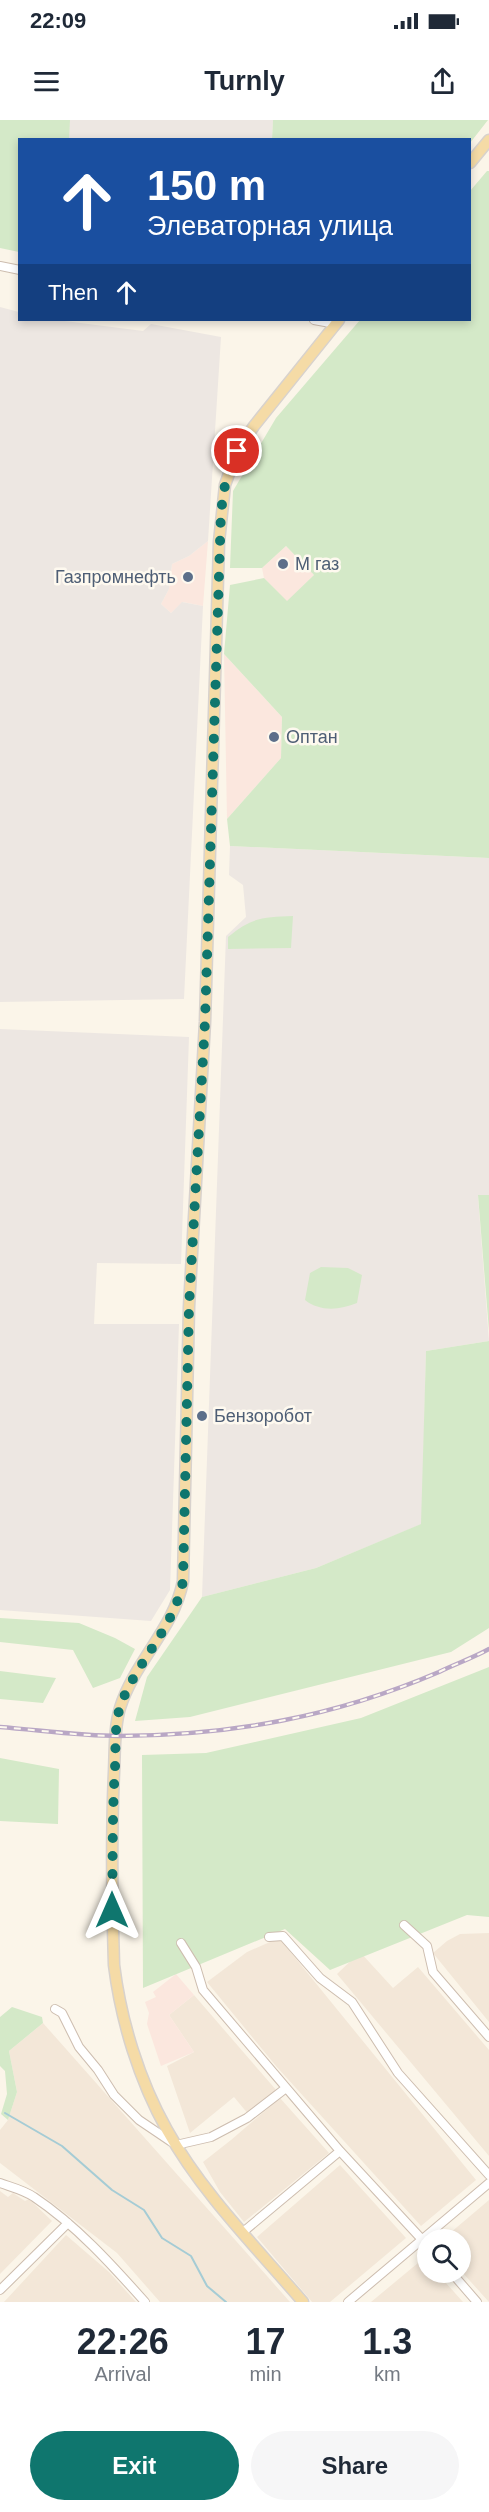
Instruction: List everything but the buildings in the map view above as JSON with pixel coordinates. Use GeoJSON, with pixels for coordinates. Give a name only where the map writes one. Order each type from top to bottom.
{"type":"FeatureCollection","features":[{"type":"Feature","properties":{"kind":"main road"},"geometry":{"type":"LineString","coordinates":[[471,162],[487,146]]}},
{"type":"Feature","properties":{"kind":"main road"},"geometry":{"type":"LineString","coordinates":[[303,2302],[195,2173],[176,2145],[152,2099],[141,2072],[117,1990],[112,1910],[118,1715],[129,1686],[171,1618],[183,1581],[189,1307],[205,1022],[220,532],[225,485],[237,451],[254,426],[337,322]]}},
{"type":"Feature","properties":{"kind":"street"},"geometry":{"type":"LineString","coordinates":[[0,266],[18,270]]}},
{"type":"Feature","properties":{"kind":"street"},"geometry":{"type":"LineString","coordinates":[[404,1925],[427,1946],[433,1972],[489,2037]]}},
{"type":"Feature","properties":{"kind":"street"},"geometry":{"type":"LineString","coordinates":[[269,1937],[283,1936],[320,1978],[352,2002],[398,2073],[489,2175]]}},
{"type":"Feature","properties":{"kind":"street"},"geometry":{"type":"LineString","coordinates":[[181,1943],[196,1967],[203,1990],[340,2151],[417,2234]]}},
{"type":"Feature","properties":{"kind":"street"},"geometry":{"type":"LineString","coordinates":[[55,2009],[62,2013],[78,2048],[98,2070],[114,2096],[139,2120],[176,2145],[211,2137],[247,2118],[286,2088]]}},
{"type":"Feature","properties":{"kind":"street"},"geometry":{"type":"LineString","coordinates":[[243,2232],[340,2151]]}},
{"type":"Feature","properties":{"kind":"street"},"geometry":{"type":"LineString","coordinates":[[0,2183],[33,2196],[68,2223],[146,2302]]}},
{"type":"Feature","properties":{"kind":"street"},"geometry":{"type":"LineString","coordinates":[[440,2229],[489,2183]]}},
{"type":"Feature","properties":{"kind":"street"},"geometry":{"type":"LineString","coordinates":[[57,2234],[59,2217]]}},
{"type":"Feature","properties":{"kind":"street"},"geometry":{"type":"LineString","coordinates":[[0,2290],[68,2223]]}},
{"type":"Feature","properties":{"kind":"street"},"geometry":{"type":"LineString","coordinates":[[348,2302],[417,2249]]}},
{"type":"Feature","properties":{"kind":"street"},"geometry":{"type":"LineString","coordinates":[[461,2283],[477,2302]]}},
{"type":"Feature","properties":{"kind":"shaded area"},"geometry":{"type":"Polygon","coordinates":[[[13,120],[273,120],[272,138],[19,138],[13,120]]]}},
{"type":"Feature","properties":{"kind":"shaded area"},"geometry":{"type":"Polygon","coordinates":[[[0,307],[18,312],[18,321],[65,321],[143,331],[151,324],[221,337],[208,541],[189,556],[172,564],[169,589],[161,604],[171,613],[182,602],[203,606],[184,999],[0,1002],[0,307]]]}},
{"type":"Feature","properties":{"kind":"shaded area","name":"Газпромнефть"},"geometry":{"type":"Polygon","coordinates":[[[208,541],[203,606],[183,602],[171,613],[161,604],[169,589],[172,564],[189,556],[208,541]]]}},
{"type":"Feature","properties":{"kind":"shaded area"},"geometry":{"type":"Polygon","coordinates":[[[286,546],[314,575],[287,602],[264,578],[262,568],[286,546]]]}},
{"type":"Feature","properties":{"kind":"shaded area"},"geometry":{"type":"Polygon","coordinates":[[[224,654],[282,717],[281,758],[227,819],[224,654]]]}},
{"type":"Feature","properties":{"kind":"shaded area"},"geometry":{"type":"Polygon","coordinates":[[[230,846],[489,858],[489,1195],[478,1196],[489,1341],[426,1351],[422,1524],[316,1568],[202,1597],[226,936],[246,917],[243,885],[229,875],[230,846]]]}},
{"type":"Feature","properties":{"kind":"shaded area"},"geometry":{"type":"Polygon","coordinates":[[[0,1029],[189,1037],[181,1264],[97,1263],[94,1324],[179,1324],[170,1590],[151,1621],[0,1610],[0,1029]]]}},
{"type":"Feature","properties":{"kind":"shaded area"},"geometry":{"type":"Polygon","coordinates":[[[489,1933],[489,2022],[433,1953],[460,1934],[489,1933]]]}},
{"type":"Feature","properties":{"kind":"shaded area"},"geometry":{"type":"Polygon","coordinates":[[[279,1938],[476,2180],[421,2226],[276,2066],[207,1982],[247,1952],[279,1938]]]}},
{"type":"Feature","properties":{"kind":"shaded area"},"geometry":{"type":"Polygon","coordinates":[[[360,1952],[393,1988],[418,1967],[489,2050],[489,2156],[337,1974],[360,1952]]]}},
{"type":"Feature","properties":{"kind":"shaded area"},"geometry":{"type":"Polygon","coordinates":[[[176,1974],[194,1995],[169,2015],[194,2052],[161,2066],[147,2024],[149,2013],[145,2002],[156,1997],[153,1992],[176,1974]]]}},
{"type":"Feature","properties":{"kind":"shaded area"},"geometry":{"type":"Polygon","coordinates":[[[194,1995],[277,2091],[249,2115],[234,2097],[190,2133],[167,2066],[194,2052],[169,2015],[194,1995]]]}},
{"type":"Feature","properties":{"kind":"shaded area"},"geometry":{"type":"Polygon","coordinates":[[[43,2023],[290,2302],[160,2302],[117,2253],[0,2163],[0,2130],[8,2120],[17,2092],[9,2051],[43,2023]]]}},
{"type":"Feature","properties":{"kind":"shaded area"},"geometry":{"type":"Polygon","coordinates":[[[280,2098],[329,2153],[244,2222],[220,2192],[203,2162],[280,2098]]]}},
{"type":"Feature","properties":{"kind":"shaded area"},"geometry":{"type":"Polygon","coordinates":[[[340,2165],[406,2238],[330,2302],[312,2302],[257,2237],[340,2165]]]}},
{"type":"Feature","properties":{"kind":"shaded area"},"geometry":{"type":"Polygon","coordinates":[[[0,2191],[8,2197],[13,2193],[25,2201],[29,2199],[52,2221],[0,2274],[0,2191]]]}},
{"type":"Feature","properties":{"kind":"shaded area"},"geometry":{"type":"Polygon","coordinates":[[[489,2200],[489,2302],[471,2282],[471,2229],[455,2229],[489,2200]]]}},
{"type":"Feature","properties":{"kind":"shaded area"},"geometry":{"type":"Polygon","coordinates":[[[66,2235],[109,2272],[136,2302],[4,2302],[66,2235]]]}},
{"type":"Feature","properties":{"kind":"shaded area"},"geometry":{"type":"Polygon","coordinates":[[[417,2264],[417,2283],[446,2283],[463,2302],[371,2302],[417,2264]]]}},
{"type":"Feature","properties":{"kind":"green space"},"geometry":{"type":"Polygon","coordinates":[[[0,120],[70,120],[69,138],[18,138],[18,252],[0,248],[0,120]]]}},
{"type":"Feature","properties":{"kind":"green space"},"geometry":{"type":"Polygon","coordinates":[[[273,120],[488,120],[471,142],[471,138],[272,138],[273,120]]]}},
{"type":"Feature","properties":{"kind":"green space"},"geometry":{"type":"Polygon","coordinates":[[[489,171],[489,858],[230,846],[227,819],[281,758],[282,717],[224,654],[230,585],[264,578],[287,601],[314,575],[286,546],[262,568],[230,568],[233,491],[276,418],[359,321],[471,321],[471,190],[489,171]]]}},
{"type":"Feature","properties":{"kind":"green space"},"geometry":{"type":"Polygon","coordinates":[[[293,916],[291,948],[228,949],[228,937],[244,925],[259,919],[293,916]]]}},
{"type":"Feature","properties":{"kind":"green space"},"geometry":{"type":"Polygon","coordinates":[[[478,1195],[489,1195],[489,1331],[478,1195]]]}},
{"type":"Feature","properties":{"kind":"green space"},"geometry":{"type":"Polygon","coordinates":[[[321,1267],[348,1268],[362,1275],[357,1303],[330,1309],[317,1307],[305,1300],[310,1273],[321,1267]]]}},
{"type":"Feature","properties":{"kind":"green space"},"geometry":{"type":"Polygon","coordinates":[[[489,1341],[489,1628],[451,1652],[190,1717],[135,1721],[147,1677],[202,1597],[316,1568],[421,1524],[426,1351],[489,1341]]]}},
{"type":"Feature","properties":{"kind":"green space"},"geometry":{"type":"Polygon","coordinates":[[[0,1618],[79,1623],[135,1649],[120,1678],[93,1688],[73,1650],[0,1642],[0,1618]]]}},
{"type":"Feature","properties":{"kind":"green space"},"geometry":{"type":"Polygon","coordinates":[[[489,1667],[489,1917],[467,1915],[330,1970],[285,1929],[143,1988],[142,1755],[206,1753],[361,1718],[489,1667]]]}},
{"type":"Feature","properties":{"kind":"green space"},"geometry":{"type":"Polygon","coordinates":[[[0,1671],[56,1678],[43,1703],[0,1699],[0,1671]]]}},
{"type":"Feature","properties":{"kind":"green space"},"geometry":{"type":"Polygon","coordinates":[[[0,1758],[59,1769],[58,1824],[0,1821],[0,1758]]]}},
{"type":"Feature","properties":{"kind":"green space"},"geometry":{"type":"Polygon","coordinates":[[[12,2007],[42,2017],[43,2023],[9,2051],[17,2092],[8,2120],[1,2114],[7,2094],[5,2071],[0,2066],[0,2017],[12,2007]]]}},
{"type":"Feature","properties":{"kind":"waterway"},"geometry":{"type":"LineString","coordinates":[[5,2113],[62,2146],[112,2190],[144,2210],[162,2238],[191,2256],[207,2286],[226,2302]]}},
{"type":"Feature","properties":{"kind":"railway"},"geometry":{"type":"LineString","coordinates":[[0,1727],[119,1736],[161,1735],[243,1727],[322,1712],[361,1701],[400,1688],[489,1649]]}},
{"type":"Feature","properties":{"kind":"place","name":"М газ"},"geometry":{"type":"Point","coordinates":[283,564]}},
{"type":"Feature","properties":{"kind":"place","name":"Газпромнефть"},"geometry":{"type":"Point","coordinates":[188,577]}},
{"type":"Feature","properties":{"kind":"place","name":"Оптан"},"geometry":{"type":"Point","coordinates":[274,737]}},
{"type":"Feature","properties":{"kind":"place","name":"Бензоробот"},"geometry":{"type":"Point","coordinates":[202,1416]}},
{"type":"Feature","properties":{"kind":"route"},"geometry":{"type":"LineString","coordinates":[[112,1910],[113,1788],[118,1715],[138,1668],[171,1618],[183,1581],[189,1307],[205,1022],[221,511],[225,485],[237,451]]}}]}
